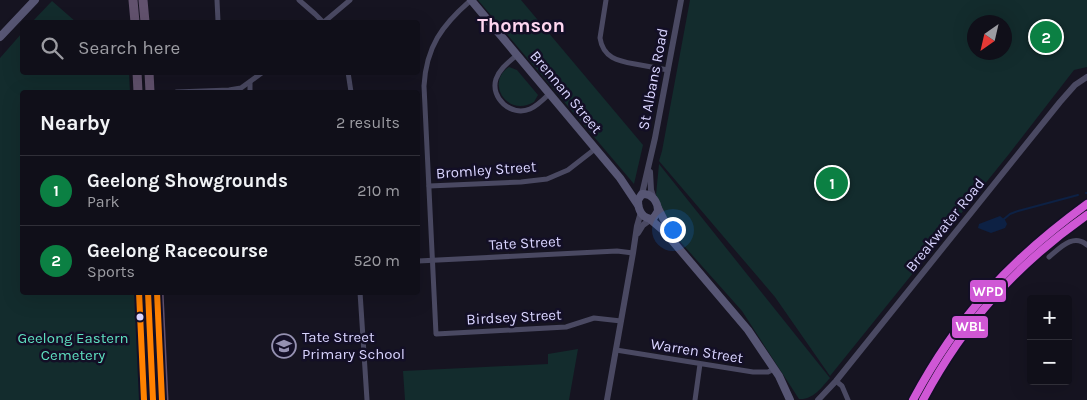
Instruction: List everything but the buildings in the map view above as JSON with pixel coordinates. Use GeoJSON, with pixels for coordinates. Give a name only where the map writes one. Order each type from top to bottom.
{"type":"FeatureCollection","features":[{"type":"Feature","properties":{"kind":"highway"},"geometry":{"type":"LineString","coordinates":[[134,0],[134,20]]}},
{"type":"Feature","properties":{"kind":"highway"},"geometry":{"type":"LineString","coordinates":[[143,0],[145,20]]}},
{"type":"Feature","properties":{"kind":"highway"},"geometry":{"type":"LineString","coordinates":[[137,75],[138,90]]}},
{"type":"Feature","properties":{"kind":"highway"},"geometry":{"type":"LineString","coordinates":[[149,75],[150,90]]}},
{"type":"Feature","properties":{"kind":"highway"},"geometry":{"type":"LineString","coordinates":[[148,295],[153,400]]}},
{"type":"Feature","properties":{"kind":"highway"},"geometry":{"type":"LineString","coordinates":[[159,295],[164,400]]}},
{"type":"Feature","properties":{"kind":"main road"},"geometry":{"type":"LineString","coordinates":[[0,37],[35,0]]}},
{"type":"Feature","properties":{"kind":"main road","name":"Brennan Street"},"geometry":{"type":"LineString","coordinates":[[471,0],[620,178],[640,208],[651,220]]}},
{"type":"Feature","properties":{"kind":"main road","name":"Brennan Street"},"geometry":{"type":"LineString","coordinates":[[620,178],[642,194],[649,195],[656,203]]}},
{"type":"Feature","properties":{"kind":"main road"},"geometry":{"type":"LineString","coordinates":[[640,208],[638,199],[642,194]]}},
{"type":"Feature","properties":{"kind":"main road"},"geometry":{"type":"LineString","coordinates":[[656,203],[658,213],[651,220],[664,230],[748,330],[794,400]]}},
{"type":"Feature","properties":{"kind":"main road"},"geometry":{"type":"LineString","coordinates":[[656,203],[682,252]]}},
{"type":"Feature","properties":{"kind":"main road"},"geometry":{"type":"LineString","coordinates":[[786,389],[790,400]]}},
{"type":"Feature","properties":{"kind":"street"},"geometry":{"type":"LineString","coordinates":[[217,0],[218,20]]}},
{"type":"Feature","properties":{"kind":"street"},"geometry":{"type":"LineString","coordinates":[[299,0],[321,20]]}},
{"type":"Feature","properties":{"kind":"street"},"geometry":{"type":"LineString","coordinates":[[325,20],[350,0]]}},
{"type":"Feature","properties":{"kind":"street"},"geometry":{"type":"LineString","coordinates":[[432,260],[424,71],[428,56],[438,35],[451,19],[471,0]]}},
{"type":"Feature","properties":{"kind":"street"},"geometry":{"type":"LineString","coordinates":[[606,0],[600,38],[607,54],[616,60],[668,70]]}},
{"type":"Feature","properties":{"kind":"street","name":"St Albans Road"},"geometry":{"type":"LineString","coordinates":[[642,194],[650,163],[681,0]]}},
{"type":"Feature","properties":{"kind":"street"},"geometry":{"type":"LineString","coordinates":[[517,55],[503,67],[495,81],[497,94],[503,104],[513,109],[524,111],[537,104],[549,94]]}},
{"type":"Feature","properties":{"kind":"street"},"geometry":{"type":"LineString","coordinates":[[229,90],[241,88],[259,75]]}},
{"type":"Feature","properties":{"kind":"street"},"geometry":{"type":"LineString","coordinates":[[348,75],[351,90]]}},
{"type":"Feature","properties":{"kind":"street","name":"Breakwater Road"},"geometry":{"type":"LineString","coordinates":[[818,400],[836,381],[1060,102],[1075,85],[1087,77]]}},
{"type":"Feature","properties":{"kind":"street"},"geometry":{"type":"LineString","coordinates":[[250,83],[250,90]]}},
{"type":"Feature","properties":{"kind":"street","name":"Bromley Street"},"geometry":{"type":"LineString","coordinates":[[429,186],[547,179],[568,170],[595,149]]}},
{"type":"Feature","properties":{"kind":"street","name":"St Albans Road"},"geometry":{"type":"LineString","coordinates":[[650,163],[651,188],[656,203]]}},
{"type":"Feature","properties":{"kind":"street"},"geometry":{"type":"LineString","coordinates":[[607,400],[640,208]]}},
{"type":"Feature","properties":{"kind":"street"},"geometry":{"type":"LineString","coordinates":[[635,240],[642,226],[651,220]]}},
{"type":"Feature","properties":{"kind":"street"},"geometry":{"type":"LineString","coordinates":[[1049,257],[1071,240],[1080,240],[1087,245]]}},
{"type":"Feature","properties":{"kind":"street","name":"Tate Street"},"geometry":{"type":"LineString","coordinates":[[420,261],[617,251],[633,253]]}},
{"type":"Feature","properties":{"kind":"street","name":"Birdsey Street"},"geometry":{"type":"LineString","coordinates":[[432,260],[436,334],[566,327],[594,318],[621,321]]}},
{"type":"Feature","properties":{"kind":"street"},"geometry":{"type":"LineString","coordinates":[[360,295],[367,400]]}},
{"type":"Feature","properties":{"kind":"street","name":"Warren Street"},"geometry":{"type":"LineString","coordinates":[[616,350],[756,372],[768,372],[774,369]]}},
{"type":"Feature","properties":{"kind":"street"},"geometry":{"type":"LineString","coordinates":[[695,400],[700,364]]}},
{"type":"Feature","properties":{"kind":"street"},"geometry":{"type":"LineString","coordinates":[[836,381],[842,386],[848,400]]}},
{"type":"Feature","properties":{"kind":"street","name":"Breakwater Road"},"geometry":{"type":"LineString","coordinates":[[823,400],[827,392]]}},
{"type":"Feature","properties":{"kind":"green space"},"geometry":{"type":"Polygon","coordinates":[[[478,0],[521,0],[643,145],[634,184],[478,0]]]}},
{"type":"Feature","properties":{"kind":"green space"},"geometry":{"type":"Polygon","coordinates":[[[690,0],[1087,0],[1087,67],[1074,70],[1009,154],[830,376],[775,297],[659,161],[690,0]]]}},
{"type":"Feature","properties":{"kind":"green space"},"geometry":{"type":"Polygon","coordinates":[[[52,1],[74,20],[34,20],[52,1]]]}},
{"type":"Feature","properties":{"kind":"green space","name":"Geelong Eastern Cemetery"},"geometry":{"type":"Polygon","coordinates":[[[20,35],[20,75],[129,75],[130,90],[20,90],[20,295],[140,295],[145,400],[0,400],[0,58],[20,35]]]}},
{"type":"Feature","properties":{"kind":"green space"},"geometry":{"type":"Polygon","coordinates":[[[509,67],[517,70],[538,95],[534,102],[524,106],[515,105],[508,102],[502,96],[499,89],[499,81],[502,73],[509,67]]]}},
{"type":"Feature","properties":{"kind":"green space"},"geometry":{"type":"Polygon","coordinates":[[[659,164],[830,378],[813,395],[808,398],[799,399],[742,311],[677,238],[656,195],[659,164]]]}},
{"type":"Feature","properties":{"kind":"green space"},"geometry":{"type":"Polygon","coordinates":[[[578,349],[569,400],[405,400],[403,371],[548,364],[548,354],[578,349]]]}},
{"type":"Feature","properties":{"kind":"water"},"geometry":{"type":"Polygon","coordinates":[[[1000,216],[1007,224],[1005,228],[991,233],[978,228],[979,224],[1000,216]]]}},
{"type":"Feature","properties":{"kind":"waterway"},"geometry":{"type":"LineString","coordinates":[[1004,219],[1018,211],[1078,195]]}},
{"type":"Feature","properties":{"kind":"transit line","name":"WPD"},"geometry":{"type":"LineString","coordinates":[[913,400],[948,342],[988,292],[1034,246],[1087,204]]}},
{"type":"Feature","properties":{"kind":"transit line","name":"WBL"},"geometry":{"type":"LineString","coordinates":[[923,400],[956,346],[994,297],[1037,254],[1087,215]]}},
{"type":"Feature","properties":{"kind":"transit line"},"geometry":{"type":"LineString","coordinates":[[139,295],[144,400]]}},
{"type":"Feature","properties":{"kind":"transit line"},"geometry":{"type":"LineString","coordinates":[[148,295],[153,400]]}},
{"type":"Feature","properties":{"kind":"transit line"},"geometry":{"type":"LineString","coordinates":[[157,295],[162,400]]}},
{"type":"Feature","properties":{"kind":"place","name":"Geelong Racecourse"},"geometry":{"type":"Point","coordinates":[1046,37]}},
{"type":"Feature","properties":{"kind":"place","name":"Geelong Showgrounds"},"geometry":{"type":"Point","coordinates":[832,183]}},
{"type":"Feature","properties":{"kind":"place","name":"Tate Street Primary School"},"geometry":{"type":"Point","coordinates":[284,346]}},
{"type":"Feature","properties":{"kind":"district","name":"Thomson"},"geometry":{"type":"Point","coordinates":[521,25]}}]}
